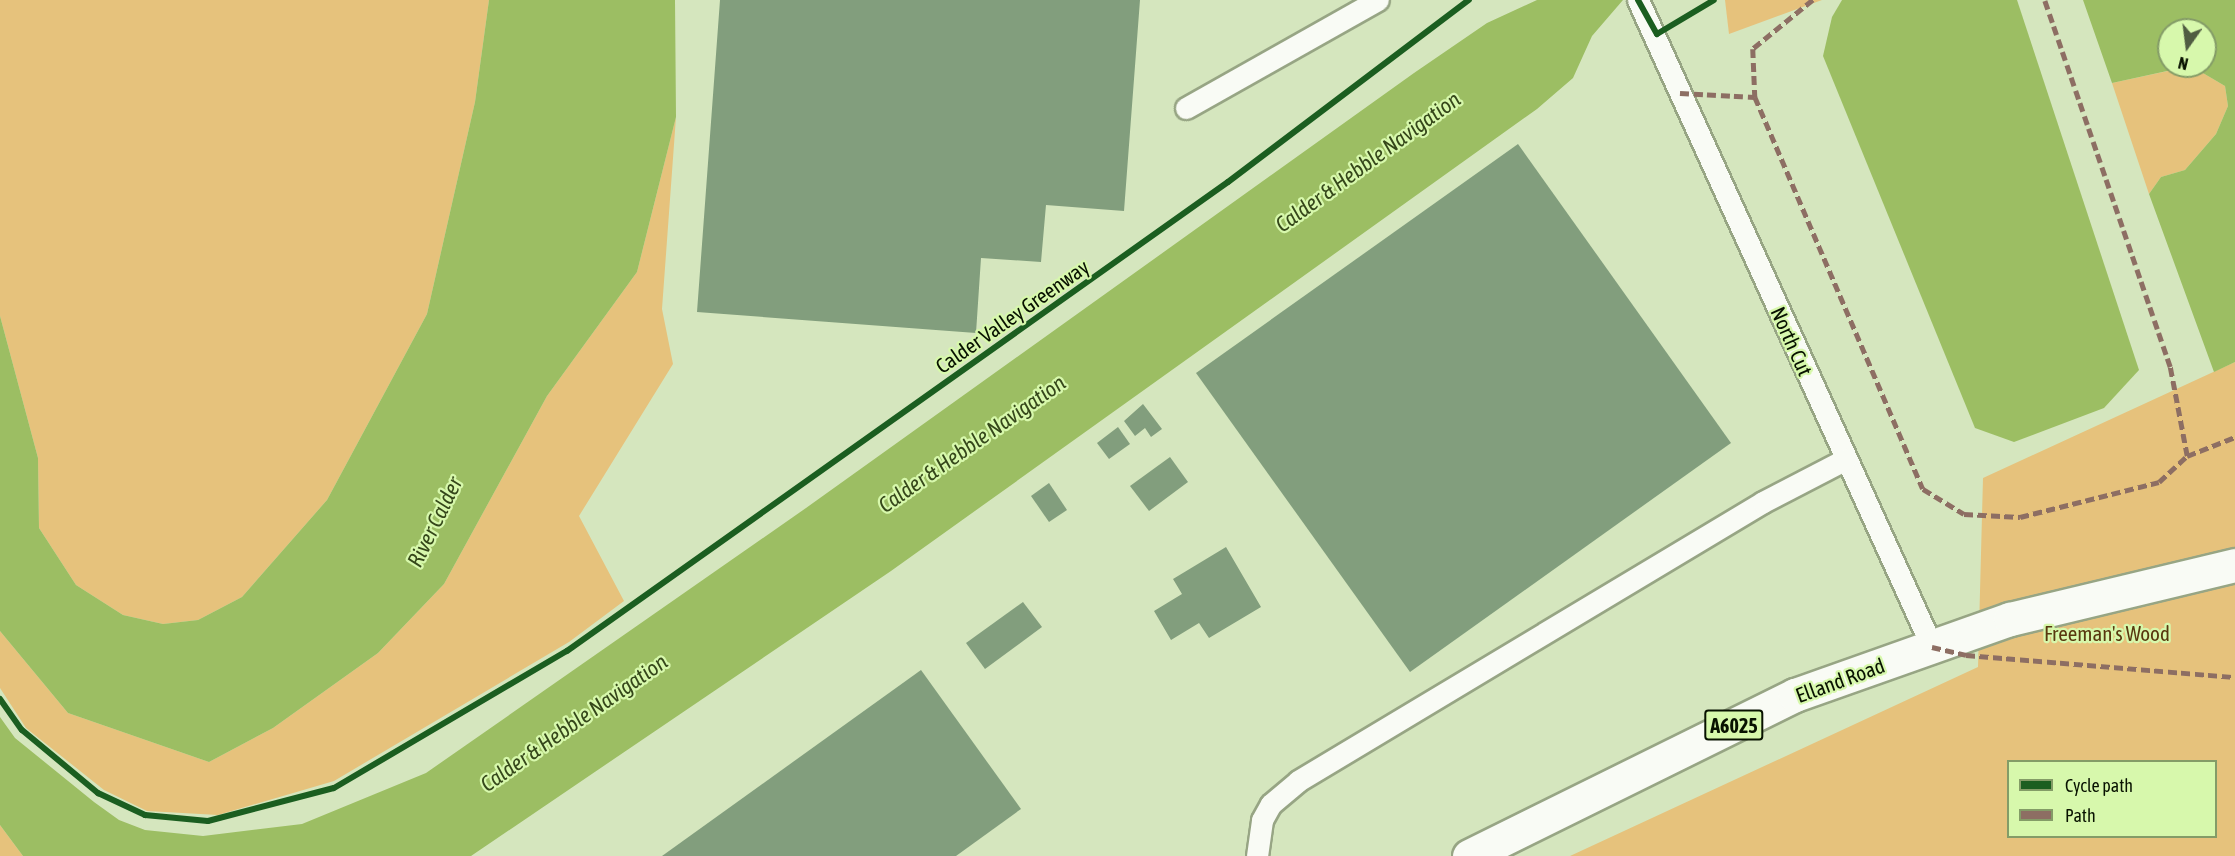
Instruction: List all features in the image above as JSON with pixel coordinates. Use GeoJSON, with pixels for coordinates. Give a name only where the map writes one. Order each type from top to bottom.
{"type":"FeatureCollection","features":[{"type":"Feature","properties":{"kind":"main road","name":"Elland Road"},"geometry":{"type":"LineString","coordinates":[[1469,856],[1795,695],[2010,619],[2235,565]]}},
{"type":"Feature","properties":{"kind":"lane"},"geometry":{"type":"LineString","coordinates":[[1186,108],[1378,0]]}},
{"type":"Feature","properties":{"kind":"lane","name":"North Cut"},"geometry":{"type":"LineString","coordinates":[[1638,0],[1657,34],[1932,646]]}},
{"type":"Feature","properties":{"kind":"lane"},"geometry":{"type":"LineString","coordinates":[[1257,856],[1262,820],[1271,804],[1298,781],[1763,502],[1846,459]]}},
{"type":"Feature","properties":{"kind":"green space"},"geometry":{"type":"Polygon","coordinates":[[[0,0],[489,0],[475,102],[427,314],[327,500],[242,597],[198,620],[163,624],[123,615],[76,585],[39,528],[38,458],[0,316],[0,0]]]}},
{"type":"Feature","properties":{"kind":"green space"},"geometry":{"type":"Polygon","coordinates":[[[1725,0],[1822,0],[1729,34],[1725,0]]]}},
{"type":"Feature","properties":{"kind":"green space"},"geometry":{"type":"Polygon","coordinates":[[[2157,73],[2157,78],[2211,78],[2225,86],[2228,106],[2216,134],[2185,170],[2161,177],[2149,194],[2112,83],[2157,73]]]}},
{"type":"Feature","properties":{"kind":"green space"},"geometry":{"type":"Polygon","coordinates":[[[676,117],[662,309],[673,364],[579,516],[624,601],[569,642],[334,781],[218,815],[147,811],[104,790],[26,728],[0,688],[0,631],[68,713],[209,762],[273,728],[378,653],[444,584],[547,396],[637,272],[676,117]]]}},
{"type":"Feature","properties":{"kind":"green space","name":"Freeman's Wood"},"geometry":{"type":"Polygon","coordinates":[[[2235,362],[2235,856],[1570,856],[1978,667],[1983,478],[2235,362]]]}},
{"type":"Feature","properties":{"kind":"green space"},"geometry":{"type":"Polygon","coordinates":[[[0,825],[23,856],[0,856],[0,825]]]}},
{"type":"Feature","properties":{"kind":"water","name":"River Calder"},"geometry":{"type":"Polygon","coordinates":[[[489,0],[675,0],[676,117],[637,272],[547,396],[444,584],[378,653],[273,728],[209,762],[68,713],[0,631],[0,316],[38,458],[39,528],[76,585],[123,615],[163,624],[198,620],[242,597],[327,500],[427,314],[475,102],[489,0]]]}},
{"type":"Feature","properties":{"kind":"water","name":"Calder & Hebble Navigation"},"geometry":{"type":"Polygon","coordinates":[[[1537,0],[1623,0],[1592,36],[1573,78],[1537,109],[891,571],[471,856],[23,856],[0,825],[0,717],[15,738],[94,802],[119,820],[145,830],[203,836],[302,824],[426,773],[806,508],[1414,73],[1487,23],[1537,0]]]}},
{"type":"Feature","properties":{"kind":"water"},"geometry":{"type":"Polygon","coordinates":[[[1842,0],[2017,0],[2139,370],[2104,408],[2014,442],[1975,428],[1823,56],[1832,17],[1842,0]]]}},
{"type":"Feature","properties":{"kind":"water"},"geometry":{"type":"Polygon","coordinates":[[[2083,0],[2235,0],[2235,362],[2214,372],[2149,194],[2161,177],[2185,170],[2216,134],[2228,106],[2225,86],[2211,78],[2217,78],[2217,18],[2157,18],[2157,73],[2112,83],[2083,0]]]}},
{"type":"Feature","properties":{"kind":"building"},"geometry":{"type":"Polygon","coordinates":[[[720,0],[1140,0],[1124,211],[1046,205],[1041,262],[981,258],[976,333],[697,312],[720,0]]]}},
{"type":"Feature","properties":{"kind":"building"},"geometry":{"type":"Polygon","coordinates":[[[1518,144],[1731,443],[1410,672],[1196,373],[1518,144]]]}},
{"type":"Feature","properties":{"kind":"building"},"geometry":{"type":"Polygon","coordinates":[[[1143,404],[1162,429],[1151,437],[1145,428],[1135,436],[1124,421],[1143,404]]]}},
{"type":"Feature","properties":{"kind":"building"},"geometry":{"type":"Polygon","coordinates":[[[1118,427],[1130,444],[1109,459],[1097,443],[1118,427]]]}},
{"type":"Feature","properties":{"kind":"building"},"geometry":{"type":"Polygon","coordinates":[[[1170,457],[1188,482],[1149,511],[1130,486],[1170,457]]]}},
{"type":"Feature","properties":{"kind":"building"},"geometry":{"type":"Polygon","coordinates":[[[1049,483],[1067,510],[1049,522],[1031,496],[1049,483]]]}},
{"type":"Feature","properties":{"kind":"building"},"geometry":{"type":"Polygon","coordinates":[[[1226,547],[1261,607],[1209,638],[1199,623],[1171,640],[1154,611],[1182,594],[1173,579],[1226,547]]]}},
{"type":"Feature","properties":{"kind":"building"},"geometry":{"type":"Polygon","coordinates":[[[1023,602],[1042,627],[985,669],[966,643],[1023,602]]]}},
{"type":"Feature","properties":{"kind":"building"},"geometry":{"type":"Polygon","coordinates":[[[921,670],[1021,809],[956,856],[662,856],[921,670]]]}},
{"type":"Feature","properties":{"kind":"marked path"},"geometry":{"type":"LineString","coordinates":[[1813,0],[1753,49],[1755,97],[1923,489],[1964,514],[2020,517],[2159,482],[2187,456],[2170,367],[2044,0]]}},
{"type":"Feature","properties":{"kind":"marked path"},"geometry":{"type":"LineString","coordinates":[[1680,93],[1755,97]]}},
{"type":"Feature","properties":{"kind":"marked path"},"geometry":{"type":"LineString","coordinates":[[2187,456],[2235,437]]}},
{"type":"Feature","properties":{"kind":"marked path"},"geometry":{"type":"LineString","coordinates":[[1932,647],[1966,655],[2235,677]]}},
{"type":"Feature","properties":{"kind":"cycle path","name":"Calder Valley Greenway"},"geometry":{"type":"LineString","coordinates":[[0,699],[22,730],[98,793],[145,815],[208,821],[334,788],[567,651],[1228,182],[1469,0]]}},
{"type":"Feature","properties":{"kind":"cycle path"},"geometry":{"type":"LineString","coordinates":[[1638,0],[1657,34],[1714,0]]}}]}
